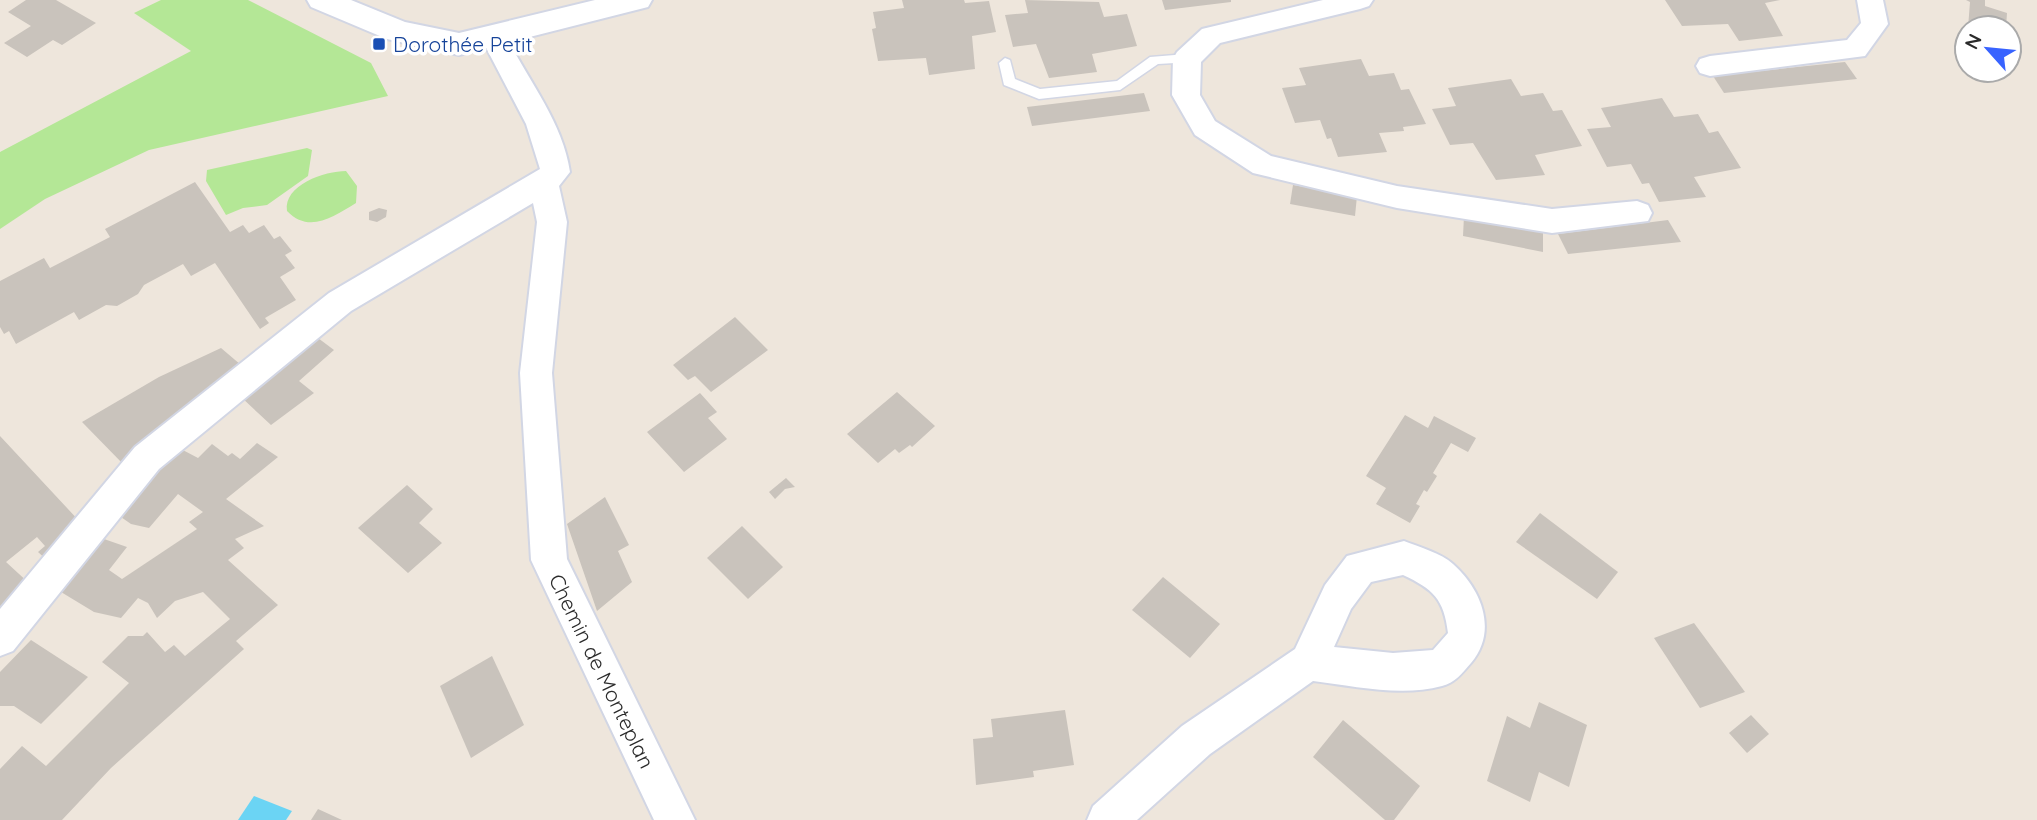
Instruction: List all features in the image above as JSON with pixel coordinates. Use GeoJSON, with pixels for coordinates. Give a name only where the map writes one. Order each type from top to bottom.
{"type":"FeatureCollection","features":[{"type":"Feature","properties":{"kind":"street"},"geometry":{"type":"LineString","coordinates":[[322,0],[398,31],[459,44],[637,0]]}},
{"type":"Feature","properties":{"kind":"street"},"geometry":{"type":"LineString","coordinates":[[1360,0],[1211,36],[1187,59],[1186,95],[1205,128],[1263,165],[1397,197],[1552,221],[1637,212]]}},
{"type":"Feature","properties":{"kind":"street"},"geometry":{"type":"LineString","coordinates":[[1710,66],[1855,49],[1875,24],[1870,0]]}},
{"type":"Feature","properties":{"kind":"street"},"geometry":{"type":"LineString","coordinates":[[0,638],[147,458],[340,302],[544,183],[555,172],[555,160],[494,37]]}},
{"type":"Feature","properties":{"kind":"street","name":"Chemin de Monteplan"},"geometry":{"type":"LineString","coordinates":[[544,183],[552,222],[536,373],[549,561],[675,820]]}},
{"type":"Feature","properties":{"kind":"street"},"geometry":{"type":"LineString","coordinates":[[1107,820],[1196,740],[1308,662]]}},
{"type":"Feature","properties":{"kind":"lane"},"geometry":{"type":"LineString","coordinates":[[1005,63],[1009,82],[1039,94],[1120,85],[1155,60],[1187,59]]}},
{"type":"Feature","properties":{"kind":"green space"},"geometry":{"type":"Polygon","coordinates":[[[161,0],[248,0],[371,63],[388,96],[149,150],[45,199],[0,229],[0,152],[191,51],[134,13],[161,0]]]}},
{"type":"Feature","properties":{"kind":"green space"},"geometry":{"type":"Polygon","coordinates":[[[307,148],[312,150],[308,176],[267,205],[243,208],[226,215],[206,181],[207,170],[307,148]]]}},
{"type":"Feature","properties":{"kind":"green space"},"geometry":{"type":"Polygon","coordinates":[[[346,171],[357,186],[356,203],[321,221],[304,221],[287,211],[288,202],[298,187],[317,177],[346,171]]]}},
{"type":"Feature","properties":{"kind":"water"},"geometry":{"type":"Polygon","coordinates":[[[254,796],[292,811],[286,820],[238,820],[254,796]]]}},
{"type":"Feature","properties":{"kind":"building"},"geometry":{"type":"Polygon","coordinates":[[[26,0],[56,0],[96,23],[62,45],[53,40],[27,57],[4,43],[31,26],[8,12],[26,0]]]}},
{"type":"Feature","properties":{"kind":"building"},"geometry":{"type":"Polygon","coordinates":[[[902,0],[964,0],[965,3],[989,1],[996,32],[972,36],[975,69],[929,75],[926,58],[878,61],[872,29],[876,28],[873,12],[904,8],[902,0]]]}},
{"type":"Feature","properties":{"kind":"building"},"geometry":{"type":"Polygon","coordinates":[[[1025,0],[1099,2],[1104,17],[1127,14],[1137,46],[1092,54],[1097,72],[1049,78],[1036,44],[1013,47],[1005,15],[1028,13],[1025,0]]]}},
{"type":"Feature","properties":{"kind":"building"},"geometry":{"type":"Polygon","coordinates":[[[1162,0],[1231,0],[1231,2],[1165,10],[1162,0]]]}},
{"type":"Feature","properties":{"kind":"building"},"geometry":{"type":"Polygon","coordinates":[[[1665,0],[1780,0],[1765,3],[1783,36],[1739,41],[1728,24],[1682,26],[1665,0]]]}},
{"type":"Feature","properties":{"kind":"building"},"geometry":{"type":"Polygon","coordinates":[[[1966,0],[1985,0],[1985,6],[2007,14],[1969,14],[1970,2],[1966,0]]]}},
{"type":"Feature","properties":{"kind":"building"},"geometry":{"type":"Polygon","coordinates":[[[1361,59],[1369,76],[1394,73],[1401,90],[1409,89],[1426,124],[1403,127],[1404,131],[1379,133],[1387,152],[1338,157],[1320,120],[1295,123],[1282,88],[1306,85],[1299,68],[1361,59]]]}},
{"type":"Feature","properties":{"kind":"building"},"geometry":{"type":"Polygon","coordinates":[[[1845,62],[1857,79],[1724,93],[1713,76],[1845,62]]]}},
{"type":"Feature","properties":{"kind":"building"},"geometry":{"type":"Polygon","coordinates":[[[1511,79],[1521,96],[1543,93],[1553,111],[1562,110],[1582,146],[1535,155],[1545,175],[1496,180],[1473,143],[1450,145],[1432,109],[1456,106],[1448,88],[1511,79]]]}},
{"type":"Feature","properties":{"kind":"building"},"geometry":{"type":"Polygon","coordinates":[[[1144,93],[1150,111],[1032,126],[1027,107],[1144,93]]]}},
{"type":"Feature","properties":{"kind":"building"},"geometry":{"type":"Polygon","coordinates":[[[1662,98],[1674,117],[1698,114],[1709,133],[1718,131],[1741,168],[1694,177],[1706,197],[1659,202],[1649,183],[1642,184],[1631,164],[1607,167],[1587,129],[1611,127],[1601,108],[1662,98]]]}},
{"type":"Feature","properties":{"kind":"building"},"geometry":{"type":"Polygon","coordinates":[[[195,182],[230,232],[243,225],[249,233],[264,225],[274,239],[280,236],[292,251],[285,255],[295,268],[280,277],[296,300],[265,318],[269,323],[260,329],[215,263],[191,276],[183,264],[144,285],[138,294],[117,306],[106,305],[79,320],[74,312],[16,344],[9,331],[4,334],[0,327],[0,281],[44,258],[50,268],[110,237],[105,229],[195,182]]]}},
{"type":"Feature","properties":{"kind":"building"},"geometry":{"type":"Polygon","coordinates":[[[1293,185],[1357,196],[1355,216],[1290,204],[1293,185]]]}},
{"type":"Feature","properties":{"kind":"building"},"geometry":{"type":"Polygon","coordinates":[[[379,208],[387,210],[386,217],[377,222],[369,220],[369,212],[379,208]]]}},
{"type":"Feature","properties":{"kind":"building"},"geometry":{"type":"Polygon","coordinates":[[[1464,216],[1543,231],[1543,252],[1463,236],[1464,216]]]}},
{"type":"Feature","properties":{"kind":"building"},"geometry":{"type":"Polygon","coordinates":[[[1668,220],[1681,242],[1568,254],[1558,234],[1668,220]]]}},
{"type":"Feature","properties":{"kind":"building"},"geometry":{"type":"Polygon","coordinates":[[[735,317],[768,350],[711,392],[695,376],[688,380],[673,365],[735,317]]]}},
{"type":"Feature","properties":{"kind":"building"},"geometry":{"type":"Polygon","coordinates":[[[314,335],[334,350],[299,381],[314,393],[271,425],[241,397],[314,335]]]}},
{"type":"Feature","properties":{"kind":"building"},"geometry":{"type":"Polygon","coordinates":[[[221,348],[241,365],[125,466],[82,422],[159,377],[221,348]]]}},
{"type":"Feature","properties":{"kind":"building"},"geometry":{"type":"Polygon","coordinates":[[[897,392],[935,426],[912,447],[910,445],[899,453],[895,449],[878,463],[847,434],[897,392]]]}},
{"type":"Feature","properties":{"kind":"building"},"geometry":{"type":"Polygon","coordinates":[[[700,393],[717,412],[708,418],[727,439],[684,472],[647,432],[700,393]]]}},
{"type":"Feature","properties":{"kind":"building"},"geometry":{"type":"Polygon","coordinates":[[[1405,415],[1428,428],[1434,416],[1476,438],[1468,452],[1451,443],[1433,473],[1437,476],[1416,504],[1420,506],[1410,523],[1376,504],[1386,488],[1366,476],[1405,415]]]}},
{"type":"Feature","properties":{"kind":"building"},"geometry":{"type":"Polygon","coordinates":[[[0,436],[81,523],[49,562],[38,552],[45,546],[37,537],[6,562],[31,585],[6,615],[0,608],[0,436]]]}},
{"type":"Feature","properties":{"kind":"building"},"geometry":{"type":"Polygon","coordinates":[[[257,443],[278,457],[226,499],[264,526],[235,539],[244,548],[228,560],[278,605],[236,641],[244,649],[111,768],[62,820],[0,820],[0,769],[22,746],[46,766],[129,683],[102,662],[128,636],[143,636],[147,632],[165,652],[174,645],[185,656],[230,619],[203,592],[175,601],[157,618],[148,603],[138,598],[121,618],[94,612],[61,592],[104,539],[127,547],[109,570],[122,579],[197,529],[189,522],[203,512],[178,494],[149,528],[131,524],[118,515],[138,489],[179,448],[198,458],[212,444],[228,456],[232,453],[240,459],[257,443]]]}},
{"type":"Feature","properties":{"kind":"building"},"geometry":{"type":"Polygon","coordinates":[[[786,478],[795,487],[785,489],[775,499],[769,492],[786,478]]]}},
{"type":"Feature","properties":{"kind":"building"},"geometry":{"type":"Polygon","coordinates":[[[407,485],[433,509],[419,523],[442,543],[408,573],[358,528],[407,485]]]}},
{"type":"Feature","properties":{"kind":"building"},"geometry":{"type":"Polygon","coordinates":[[[605,497],[629,545],[618,551],[632,582],[597,611],[567,524],[605,497]]]}},
{"type":"Feature","properties":{"kind":"building"},"geometry":{"type":"Polygon","coordinates":[[[1540,513],[1618,572],[1597,599],[1516,542],[1540,513]]]}},
{"type":"Feature","properties":{"kind":"building"},"geometry":{"type":"Polygon","coordinates":[[[742,526],[783,567],[748,599],[707,558],[742,526]]]}},
{"type":"Feature","properties":{"kind":"building"},"geometry":{"type":"Polygon","coordinates":[[[1163,577],[1220,624],[1190,658],[1132,610],[1163,577]]]}},
{"type":"Feature","properties":{"kind":"building"},"geometry":{"type":"Polygon","coordinates":[[[1694,623],[1745,692],[1700,708],[1654,638],[1694,623]]]}},
{"type":"Feature","properties":{"kind":"building"},"geometry":{"type":"Polygon","coordinates":[[[31,640],[88,677],[41,724],[14,706],[0,706],[0,672],[31,640]]]}},
{"type":"Feature","properties":{"kind":"building"},"geometry":{"type":"Polygon","coordinates":[[[492,656],[524,725],[471,758],[440,686],[492,656]]]}},
{"type":"Feature","properties":{"kind":"building"},"geometry":{"type":"Polygon","coordinates":[[[1539,702],[1587,725],[1569,787],[1539,772],[1530,802],[1487,781],[1507,716],[1530,728],[1539,702]]]}},
{"type":"Feature","properties":{"kind":"building"},"geometry":{"type":"Polygon","coordinates":[[[1065,710],[1074,765],[1033,771],[1034,777],[976,785],[973,739],[993,737],[991,719],[1065,710]]]}},
{"type":"Feature","properties":{"kind":"building"},"geometry":{"type":"Polygon","coordinates":[[[1751,715],[1769,734],[1747,753],[1729,733],[1751,715]]]}},
{"type":"Feature","properties":{"kind":"building"},"geometry":{"type":"Polygon","coordinates":[[[1343,720],[1420,786],[1394,820],[1385,820],[1313,757],[1343,720]]]}},
{"type":"Feature","properties":{"kind":"building"},"geometry":{"type":"Polygon","coordinates":[[[318,809],[342,820],[311,820],[318,809]]]}},
{"type":"Feature","properties":{"kind":"place","name":"Dorothée Petit"},"geometry":{"type":"Point","coordinates":[379,44]}}]}
